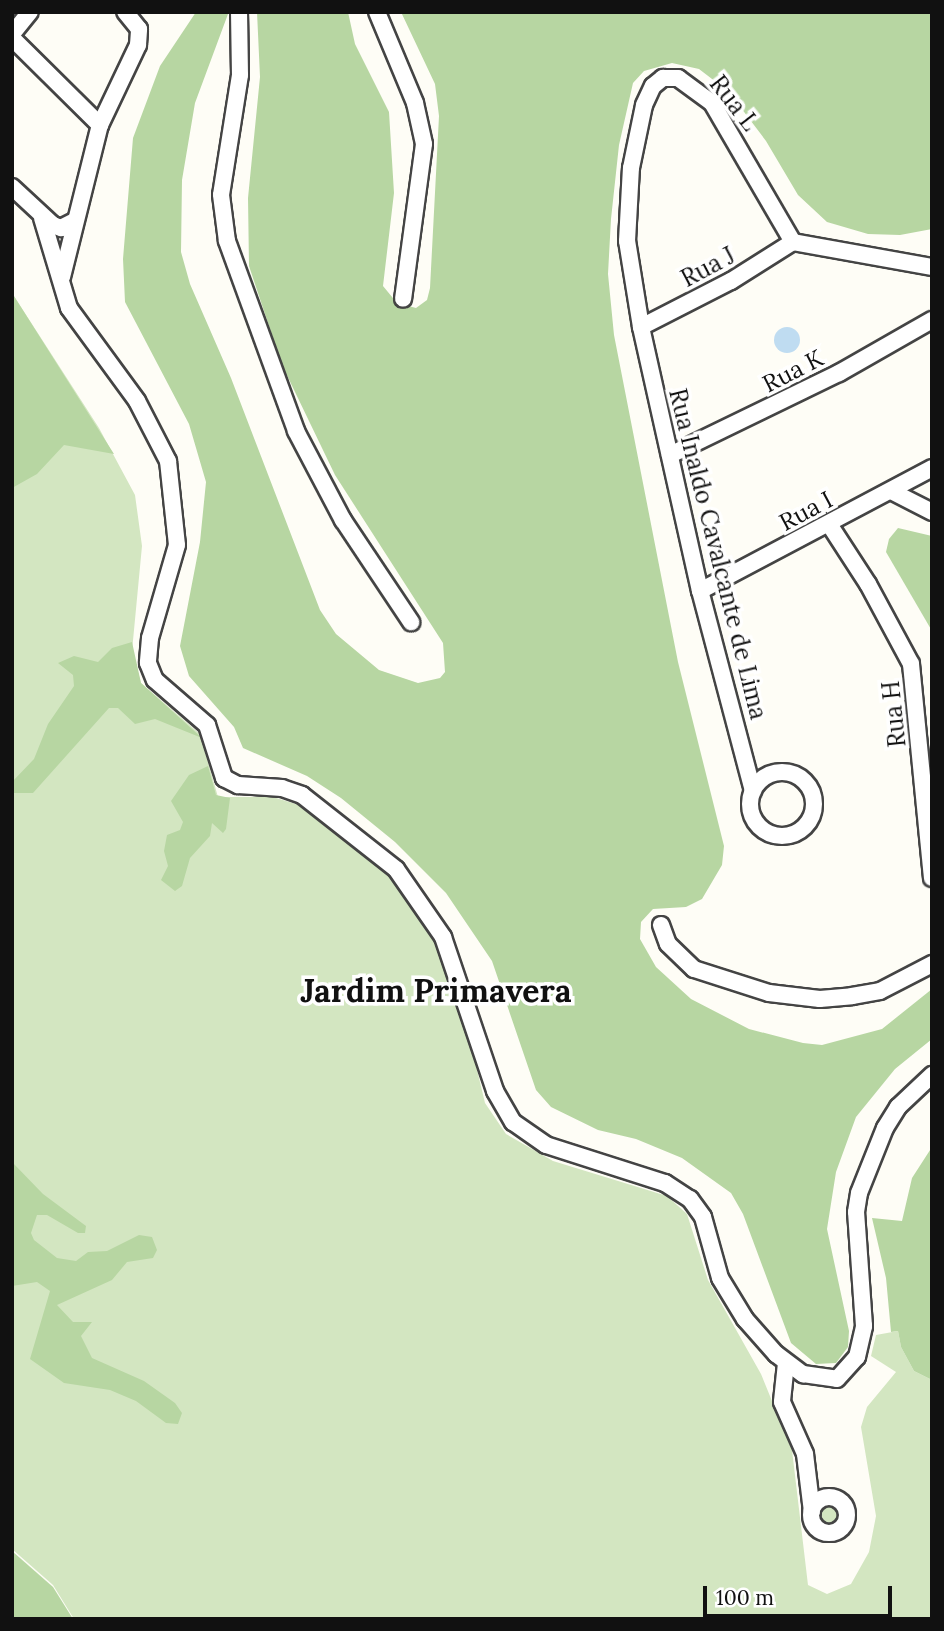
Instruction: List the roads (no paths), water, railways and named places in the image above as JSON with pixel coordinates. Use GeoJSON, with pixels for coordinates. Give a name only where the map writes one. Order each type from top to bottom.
{"type":"FeatureCollection","features":[{"type":"Feature","properties":{"kind":"street"},"geometry":{"type":"LineString","coordinates":[[30,12],[12,36],[100,125]]}},
{"type":"Feature","properties":{"kind":"street"},"geometry":{"type":"LineString","coordinates":[[62,277],[100,125],[138,45],[139,29],[125,12]]}},
{"type":"Feature","properties":{"kind":"street"},"geometry":{"type":"LineString","coordinates":[[239,12],[240,75],[221,195],[228,241],[300,439],[343,520],[411,622]]}},
{"type":"Feature","properties":{"kind":"street"},"geometry":{"type":"LineString","coordinates":[[377,12],[415,103],[424,144],[402,299]]}},
{"type":"Feature","properties":{"kind":"street","name":"Rua L"},"geometry":{"type":"LineString","coordinates":[[641,327],[627,241],[628,188],[646,99],[663,78],[688,81],[712,103],[793,242]]}},
{"type":"Feature","properties":{"kind":"street"},"geometry":{"type":"LineString","coordinates":[[12,187],[42,218],[61,228],[75,221]]}},
{"type":"Feature","properties":{"kind":"street"},"geometry":{"type":"LineString","coordinates":[[42,218],[62,277],[69,309],[137,401],[168,461],[177,545],[150,638],[148,663],[155,680],[207,725],[224,778],[243,786],[282,788],[302,795],[396,869],[443,937],[495,1091],[513,1122],[546,1145],[665,1184],[690,1199],[703,1217],[726,1288],[745,1318],[786,1363],[810,1377],[831,1380],[843,1377],[855,1363],[864,1326],[859,1193],[885,1128],[898,1107],[932,1075]]}},
{"type":"Feature","properties":{"kind":"street"},"geometry":{"type":"LineString","coordinates":[[793,242],[927,269]]}},
{"type":"Feature","properties":{"kind":"street","name":"Rua J"},"geometry":{"type":"LineString","coordinates":[[641,327],[731,281],[793,242]]}},
{"type":"Feature","properties":{"kind":"street","name":"Rua K"},"geometry":{"type":"LineString","coordinates":[[670,455],[839,373],[932,320]]}},
{"type":"Feature","properties":{"kind":"street","name":"Rua Inaldo Cavalcante de Lima"},"geometry":{"type":"LineString","coordinates":[[641,327],[700,591],[753,791],[754,817],[769,833],[791,835],[811,817],[813,794],[798,776],[770,775],[753,791]]}},
{"type":"Feature","properties":{"kind":"street","name":"Rua I"},"geometry":{"type":"LineString","coordinates":[[700,591],[932,468]]}},
{"type":"Feature","properties":{"kind":"street"},"geometry":{"type":"LineString","coordinates":[[891,491],[932,512]]}},
{"type":"Feature","properties":{"kind":"street","name":"Rua H"},"geometry":{"type":"LineString","coordinates":[[830,524],[869,584],[911,664],[932,878]]}},
{"type":"Feature","properties":{"kind":"street"},"geometry":{"type":"LineString","coordinates":[[661,925],[668,944],[694,969],[769,993],[820,999],[852,996],[880,991],[932,964]]}},
{"type":"Feature","properties":{"kind":"street"},"geometry":{"type":"LineString","coordinates":[[786,1363],[782,1402],[802,1444],[812,1512]]}},
{"type":"Feature","properties":{"kind":"water"},"geometry":{"type":"Polygon","coordinates":[[[787,327],[796,331],[800,340],[796,349],[787,353],[778,349],[774,340],[778,331],[787,327]]]}},
{"type":"Feature","properties":{"kind":"district","name":"Jardim Primavera"},"geometry":{"type":"Point","coordinates":[436,991]}}]}
